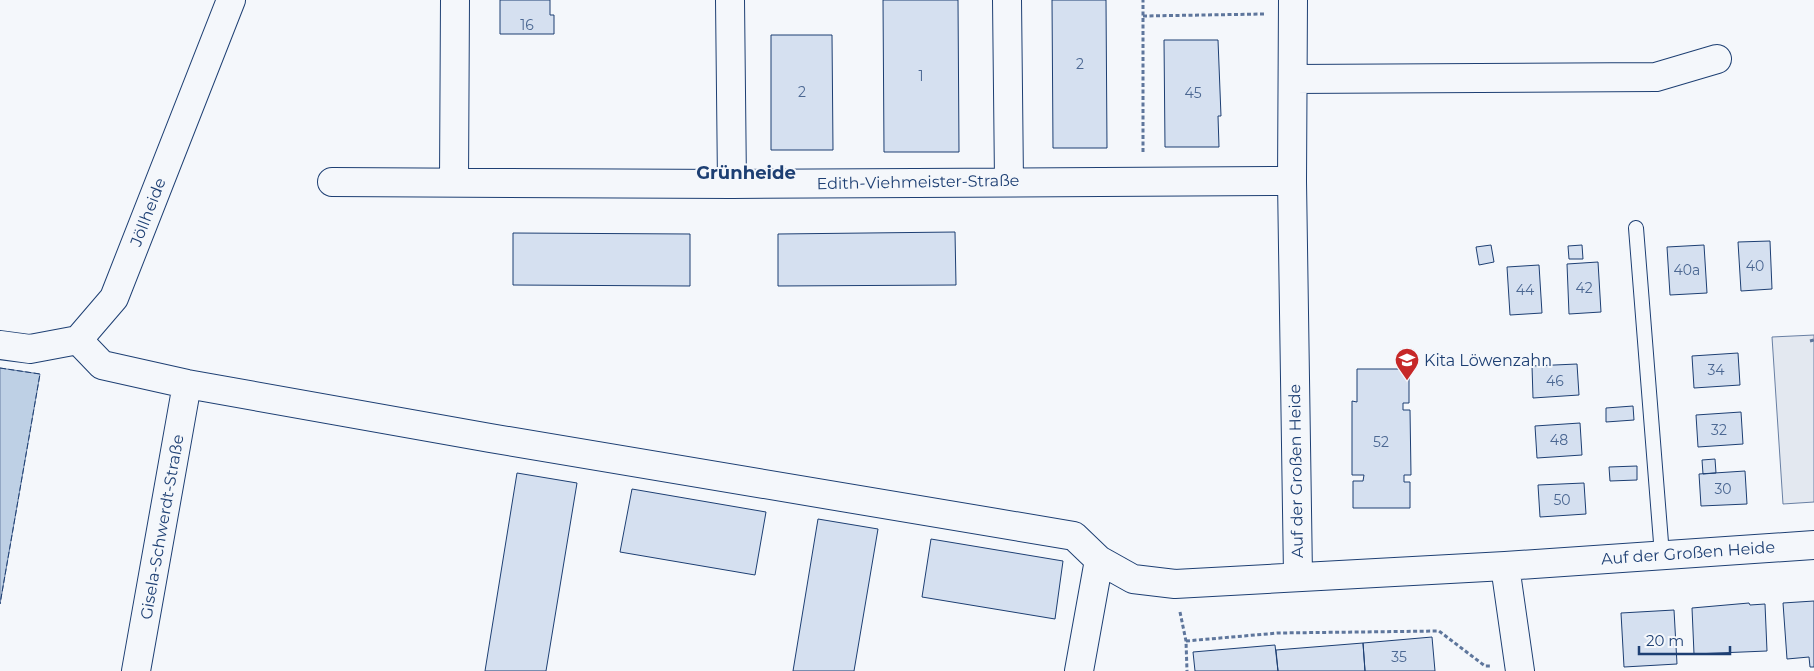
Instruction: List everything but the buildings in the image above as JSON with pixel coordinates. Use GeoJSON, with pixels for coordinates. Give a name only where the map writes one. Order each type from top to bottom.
{"type":"FeatureCollection","features":[{"type":"Feature","properties":{"kind":"street","name":"Jöllheide"},"geometry":{"type":"LineString","coordinates":[[78,340],[114,298],[231,0]]}},
{"type":"Feature","properties":{"kind":"street"},"geometry":{"type":"LineString","coordinates":[[454,181],[455,0]]}},
{"type":"Feature","properties":{"kind":"street"},"geometry":{"type":"LineString","coordinates":[[730,0],[732,184]]}},
{"type":"Feature","properties":{"kind":"street"},"geometry":{"type":"LineString","coordinates":[[1007,0],[1009,181]]}},
{"type":"Feature","properties":{"kind":"street","name":"Auf der Großen Heide"},"geometry":{"type":"LineString","coordinates":[[1293,7],[1292,181],[1298,576],[1505,566],[1814,545]]}},
{"type":"Feature","properties":{"kind":"street"},"geometry":{"type":"LineString","coordinates":[[1293,79],[1656,77],[1717,59]]}},
{"type":"Feature","properties":{"kind":"street","name":"Edith-Viehmeister-Straße"},"geometry":{"type":"LineString","coordinates":[[332,182],[454,181],[732,184],[1009,181],[1292,181]]}},
{"type":"Feature","properties":{"kind":"street"},"geometry":{"type":"LineString","coordinates":[[0,345],[30,349],[78,340],[102,365],[187,384],[490,438],[1074,536],[1099,560],[1133,579],[1175,584],[1298,576]]}},
{"type":"Feature","properties":{"kind":"street","name":"Gisela-Schwerdt-Straße"},"geometry":{"type":"LineString","coordinates":[[136,671],[187,384]]}},
{"type":"Feature","properties":{"kind":"street"},"geometry":{"type":"LineString","coordinates":[[1079,671],[1099,560]]}},
{"type":"Feature","properties":{"kind":"street"},"geometry":{"type":"LineString","coordinates":[[1505,566],[1520,669]]}},
{"type":"Feature","properties":{"kind":"lane"},"geometry":{"type":"LineString","coordinates":[[1636,228],[1662,555]]}},
{"type":"Feature","properties":{"kind":"path"},"geometry":{"type":"LineString","coordinates":[[1142,181],[1143,0]]}},
{"type":"Feature","properties":{"kind":"path"},"geometry":{"type":"LineString","coordinates":[[1143,16],[1293,7]]}},
{"type":"Feature","properties":{"kind":"path"},"geometry":{"type":"LineString","coordinates":[[1175,584],[1186,641],[1187,671]]}},
{"type":"Feature","properties":{"kind":"path"},"geometry":{"type":"LineString","coordinates":[[1186,641],[1278,632],[1439,632],[1484,666],[1520,669]]}},
{"type":"Feature","properties":{"kind":"shaded area"},"geometry":{"type":"Polygon","coordinates":[[[1814,335],[1814,502],[1783,504],[1772,337],[1814,335]]]}},
{"type":"Feature","properties":{"kind":"water"},"geometry":{"type":"Polygon","coordinates":[[[0,368],[40,374],[0,604],[0,368]]]}},
{"type":"Feature","properties":{"kind":"fence"},"geometry":{"type":"LineString","coordinates":[[0,368],[40,374],[0,604]]}},
{"type":"Feature","properties":{"kind":"place","name":"Kita Löwenzahn"},"geometry":{"type":"Point","coordinates":[1407,381]}},
{"type":"Feature","properties":{"kind":"district","name":"Grünheide"},"geometry":{"type":"Point","coordinates":[746,173]}}]}
